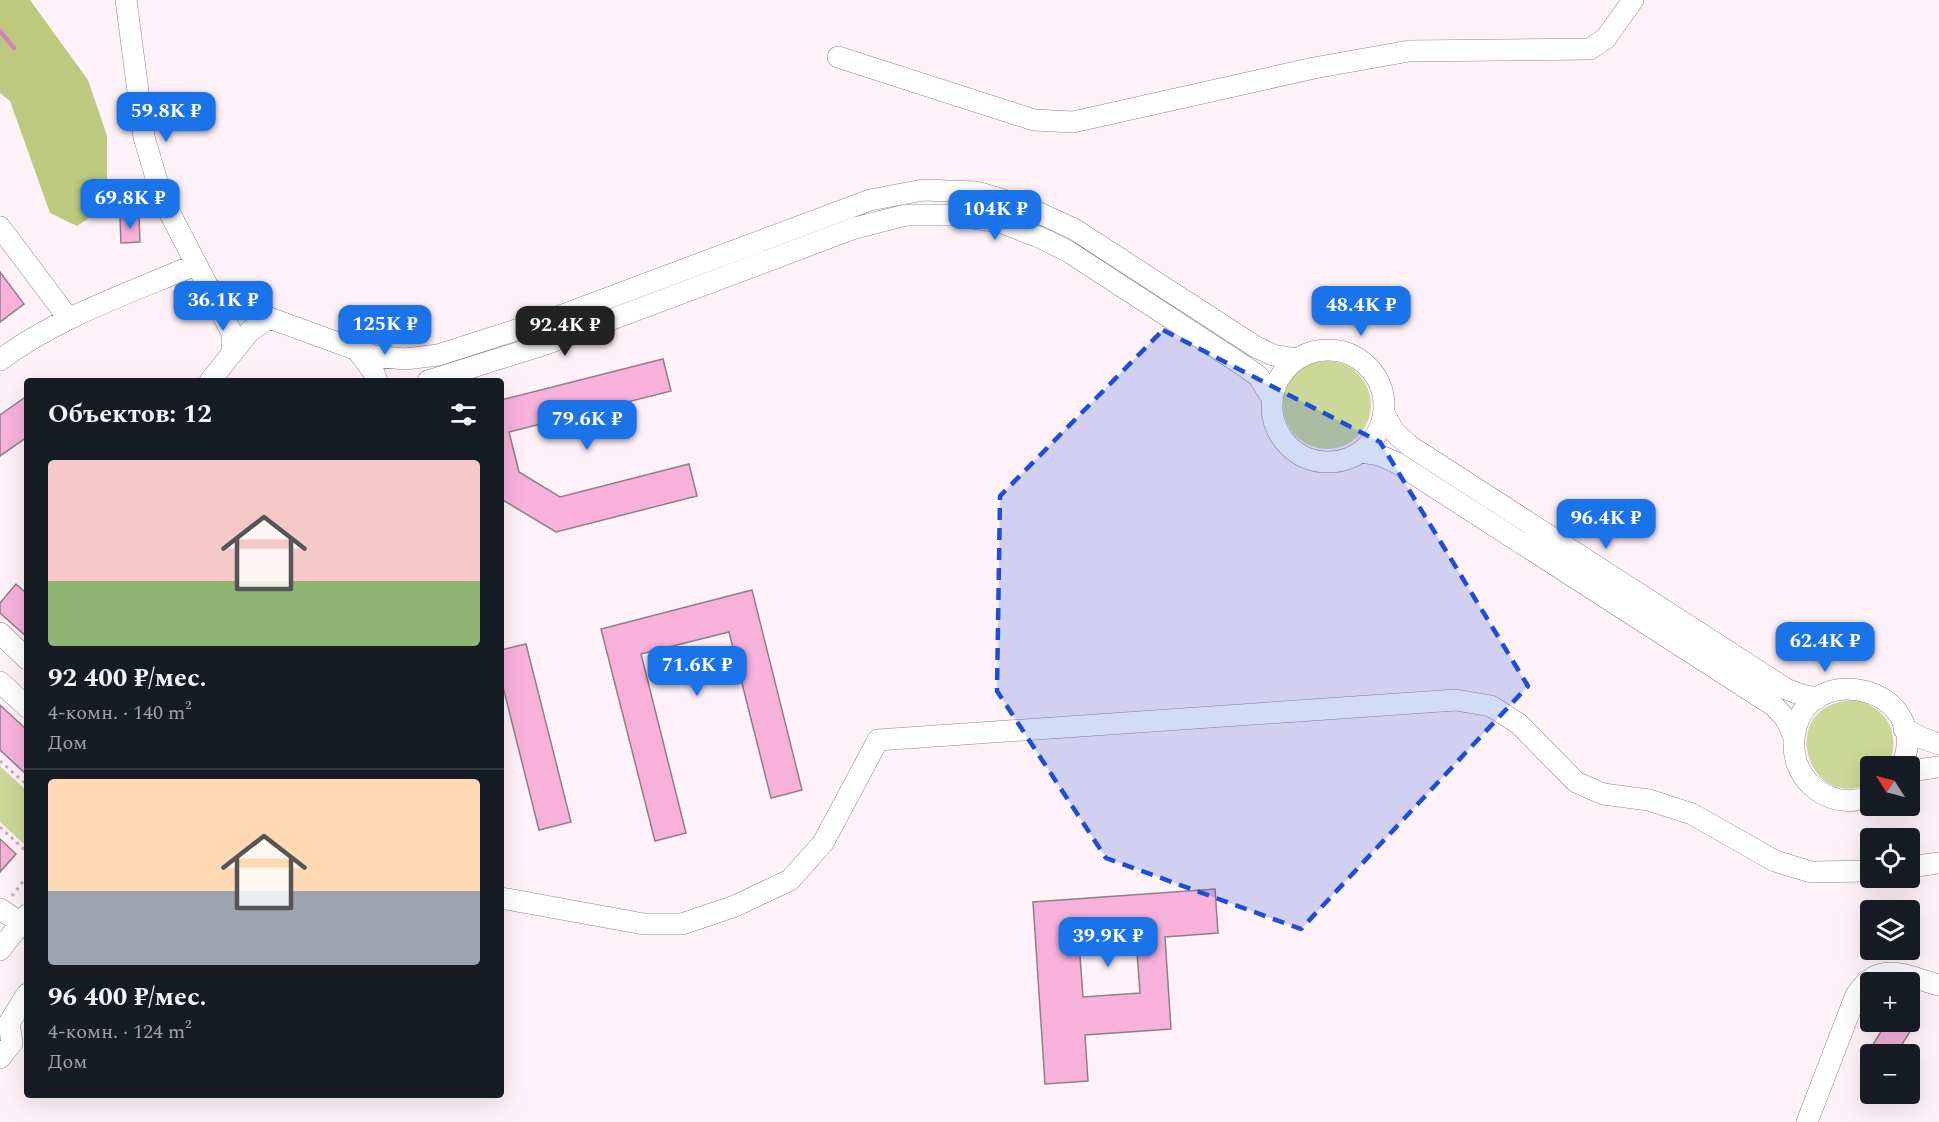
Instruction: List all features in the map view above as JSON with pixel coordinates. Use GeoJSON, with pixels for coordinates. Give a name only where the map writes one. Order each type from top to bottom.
{"type":"FeatureCollection","features":[{"type":"Feature","properties":{"kind":"street"},"geometry":{"type":"LineString","coordinates":[[126,0],[144,137],[162,198],[232,333],[232,351]]}},
{"type":"Feature","properties":{"kind":"street"},"geometry":{"type":"LineString","coordinates":[[838,57],[1035,120],[1073,122],[1314,68],[1409,51],[1590,49],[1606,38],[1633,0]]}},
{"type":"Feature","properties":{"kind":"street"},"geometry":{"type":"LineString","coordinates":[[207,287],[269,318],[374,356],[405,359],[438,355],[560,316],[870,200],[923,189],[977,192],[1024,206],[1074,229],[1256,347],[1273,356],[1296,359]]}},
{"type":"Feature","properties":{"kind":"street"},"geometry":{"type":"LineString","coordinates":[[438,378],[546,344],[855,228],[906,215],[953,215],[1000,222],[1069,252],[1258,376],[1272,398]]}},
{"type":"Feature","properties":{"kind":"street"},"geometry":{"type":"LineString","coordinates":[[0,227],[69,320]]}},
{"type":"Feature","properties":{"kind":"street"},"geometry":{"type":"LineString","coordinates":[[0,360],[21,344],[69,320],[195,265]]}},
{"type":"Feature","properties":{"kind":"street"},"geometry":{"type":"LineString","coordinates":[[212,378],[249,331],[269,318]]}},
{"type":"Feature","properties":{"kind":"street"},"geometry":{"type":"LineString","coordinates":[[357,350],[375,378]]}},
{"type":"Feature","properties":{"kind":"street"},"geometry":{"type":"LineString","coordinates":[[1318,350],[1341,351],[1363,361],[1378,379],[1384,401],[1384,413],[1376,435],[1360,452],[1338,461],[1327,462],[1304,456],[1285,442],[1272,410],[1272,398],[1280,376],[1296,359],[1318,350]]}},
{"type":"Feature","properties":{"kind":"street"},"geometry":{"type":"LineString","coordinates":[[1384,413],[1394,432],[1410,446],[1786,689],[1818,698]]}},
{"type":"Feature","properties":{"kind":"street"},"geometry":{"type":"LineString","coordinates":[[1360,452],[1379,455],[1397,463],[1774,706],[1786,719],[1794,737],[1796,761],[1807,781],[1816,789],[1837,800],[1860,799]]}},
{"type":"Feature","properties":{"kind":"street"},"geometry":{"type":"LineString","coordinates":[[0,633],[24,656]]}},
{"type":"Feature","properties":{"kind":"street"},"geometry":{"type":"LineString","coordinates":[[0,682],[24,703]]}},
{"type":"Feature","properties":{"kind":"street"},"geometry":{"type":"LineString","coordinates":[[1794,737],[1802,715],[1818,698],[1840,689],[1863,690],[1875,694],[1893,708],[1904,729],[1905,756]]}},
{"type":"Feature","properties":{"kind":"street"},"geometry":{"type":"LineString","coordinates":[[504,899],[644,924],[682,924],[735,906],[790,880],[823,843],[878,740],[1456,700],[1491,706],[1518,724],[1576,782],[1603,794],[1649,800],[1692,814],[1775,861],[1811,872],[1860,872]]}},
{"type":"Feature","properties":{"kind":"street"},"geometry":{"type":"LineString","coordinates":[[1904,729],[1939,744]]}},
{"type":"Feature","properties":{"kind":"street"},"geometry":{"type":"LineString","coordinates":[[1920,770],[1939,767]]}},
{"type":"Feature","properties":{"kind":"street"},"geometry":{"type":"LineString","coordinates":[[1920,865],[1939,862]]}},
{"type":"Feature","properties":{"kind":"street"},"geometry":{"type":"LineString","coordinates":[[4,905],[24,921]]}},
{"type":"Feature","properties":{"kind":"street"},"geometry":{"type":"LineString","coordinates":[[0,950],[24,923]]}},
{"type":"Feature","properties":{"kind":"street"},"geometry":{"type":"LineString","coordinates":[[1808,1122],[1856,995],[1865,982],[1878,974],[1892,973],[1939,985]]}},
{"type":"Feature","properties":{"kind":"street"},"geometry":{"type":"LineString","coordinates":[[0,1058],[12,1043],[9,1023],[24,999]]}},
{"type":"Feature","properties":{"kind":"path"},"geometry":{"type":"LineString","coordinates":[[0,761],[24,782]]}},
{"type":"Feature","properties":{"kind":"path"},"geometry":{"type":"LineString","coordinates":[[0,827],[24,849]]}},
{"type":"Feature","properties":{"kind":"path"},"geometry":{"type":"LineString","coordinates":[[4,905],[24,880]]}},
{"type":"Feature","properties":{"kind":"highlighted area"},"geometry":{"type":"Polygon","coordinates":[[[1163,330],[1380,442],[1528,686],[1301,929],[1106,858],[997,691],[1000,496],[1163,330]]]}},
{"type":"Feature","properties":{"kind":"green space"},"geometry":{"type":"Polygon","coordinates":[[[0,0],[30,0],[88,80],[107,136],[107,206],[77,226],[50,213],[10,101],[0,93],[0,0]]]}},
{"type":"Feature","properties":{"kind":"green space"},"geometry":{"type":"Polygon","coordinates":[[[1327,361],[1352,368],[1364,380],[1371,405],[1364,430],[1352,442],[1327,449],[1302,442],[1290,430],[1283,405],[1290,380],[1302,368],[1327,361]]]}},
{"type":"Feature","properties":{"kind":"green space"},"geometry":{"type":"Polygon","coordinates":[[[1853,700],[1865,703],[1883,715],[1889,724],[1893,743],[1892,756],[1860,756],[1860,786],[1848,789],[1830,784],[1816,772],[1808,755],[1807,736],[1813,719],[1828,706],[1853,700]]]}},
{"type":"Feature","properties":{"kind":"green space"},"geometry":{"type":"Polygon","coordinates":[[[0,766],[24,788],[24,844],[0,822],[0,766]]]}},
{"type":"Feature","properties":{"kind":"building"},"geometry":{"type":"Polygon","coordinates":[[[120,217],[139,217],[140,242],[121,243],[120,217]]]}},
{"type":"Feature","properties":{"kind":"building"},"geometry":{"type":"Polygon","coordinates":[[[0,272],[24,304],[0,322],[0,272]]]}},
{"type":"Feature","properties":{"kind":"building"},"geometry":{"type":"Polygon","coordinates":[[[663,359],[671,391],[509,432],[519,472],[560,497],[689,464],[697,496],[556,532],[504,501],[504,399],[663,359]]]}},
{"type":"Feature","properties":{"kind":"building"},"geometry":{"type":"Polygon","coordinates":[[[24,398],[24,439],[0,456],[0,415],[24,398]]]}},
{"type":"Feature","properties":{"kind":"building"},"geometry":{"type":"Polygon","coordinates":[[[16,584],[24,591],[24,634],[0,613],[0,603],[16,584]]]}},
{"type":"Feature","properties":{"kind":"building"},"geometry":{"type":"Polygon","coordinates":[[[752,590],[802,790],[771,798],[729,632],[641,654],[686,833],[655,841],[601,629],[752,590]]]}},
{"type":"Feature","properties":{"kind":"building"},"geometry":{"type":"Polygon","coordinates":[[[526,644],[571,822],[539,830],[504,691],[504,649],[526,644]]]}},
{"type":"Feature","properties":{"kind":"building"},"geometry":{"type":"Polygon","coordinates":[[[0,705],[24,727],[24,772],[0,750],[0,705]]]}},
{"type":"Feature","properties":{"kind":"building"},"geometry":{"type":"Polygon","coordinates":[[[0,839],[16,854],[0,872],[0,839]]]}},
{"type":"Feature","properties":{"kind":"building"},"geometry":{"type":"Polygon","coordinates":[[[1215,889],[1218,933],[1165,937],[1171,1029],[1085,1035],[1088,1081],[1045,1084],[1033,902],[1215,889]],[[1136,939],[1079,943],[1083,997],[1140,993],[1136,939]]]}},
{"type":"Feature","properties":{"kind":"building"},"geometry":{"type":"Polygon","coordinates":[[[1881,1032],[1910,1032],[1902,1044],[1873,1044],[1881,1032]]]}},
{"type":"Feature","properties":{"kind":"waterway"},"geometry":{"type":"LineString","coordinates":[[0,31],[14,48]]}}]}
